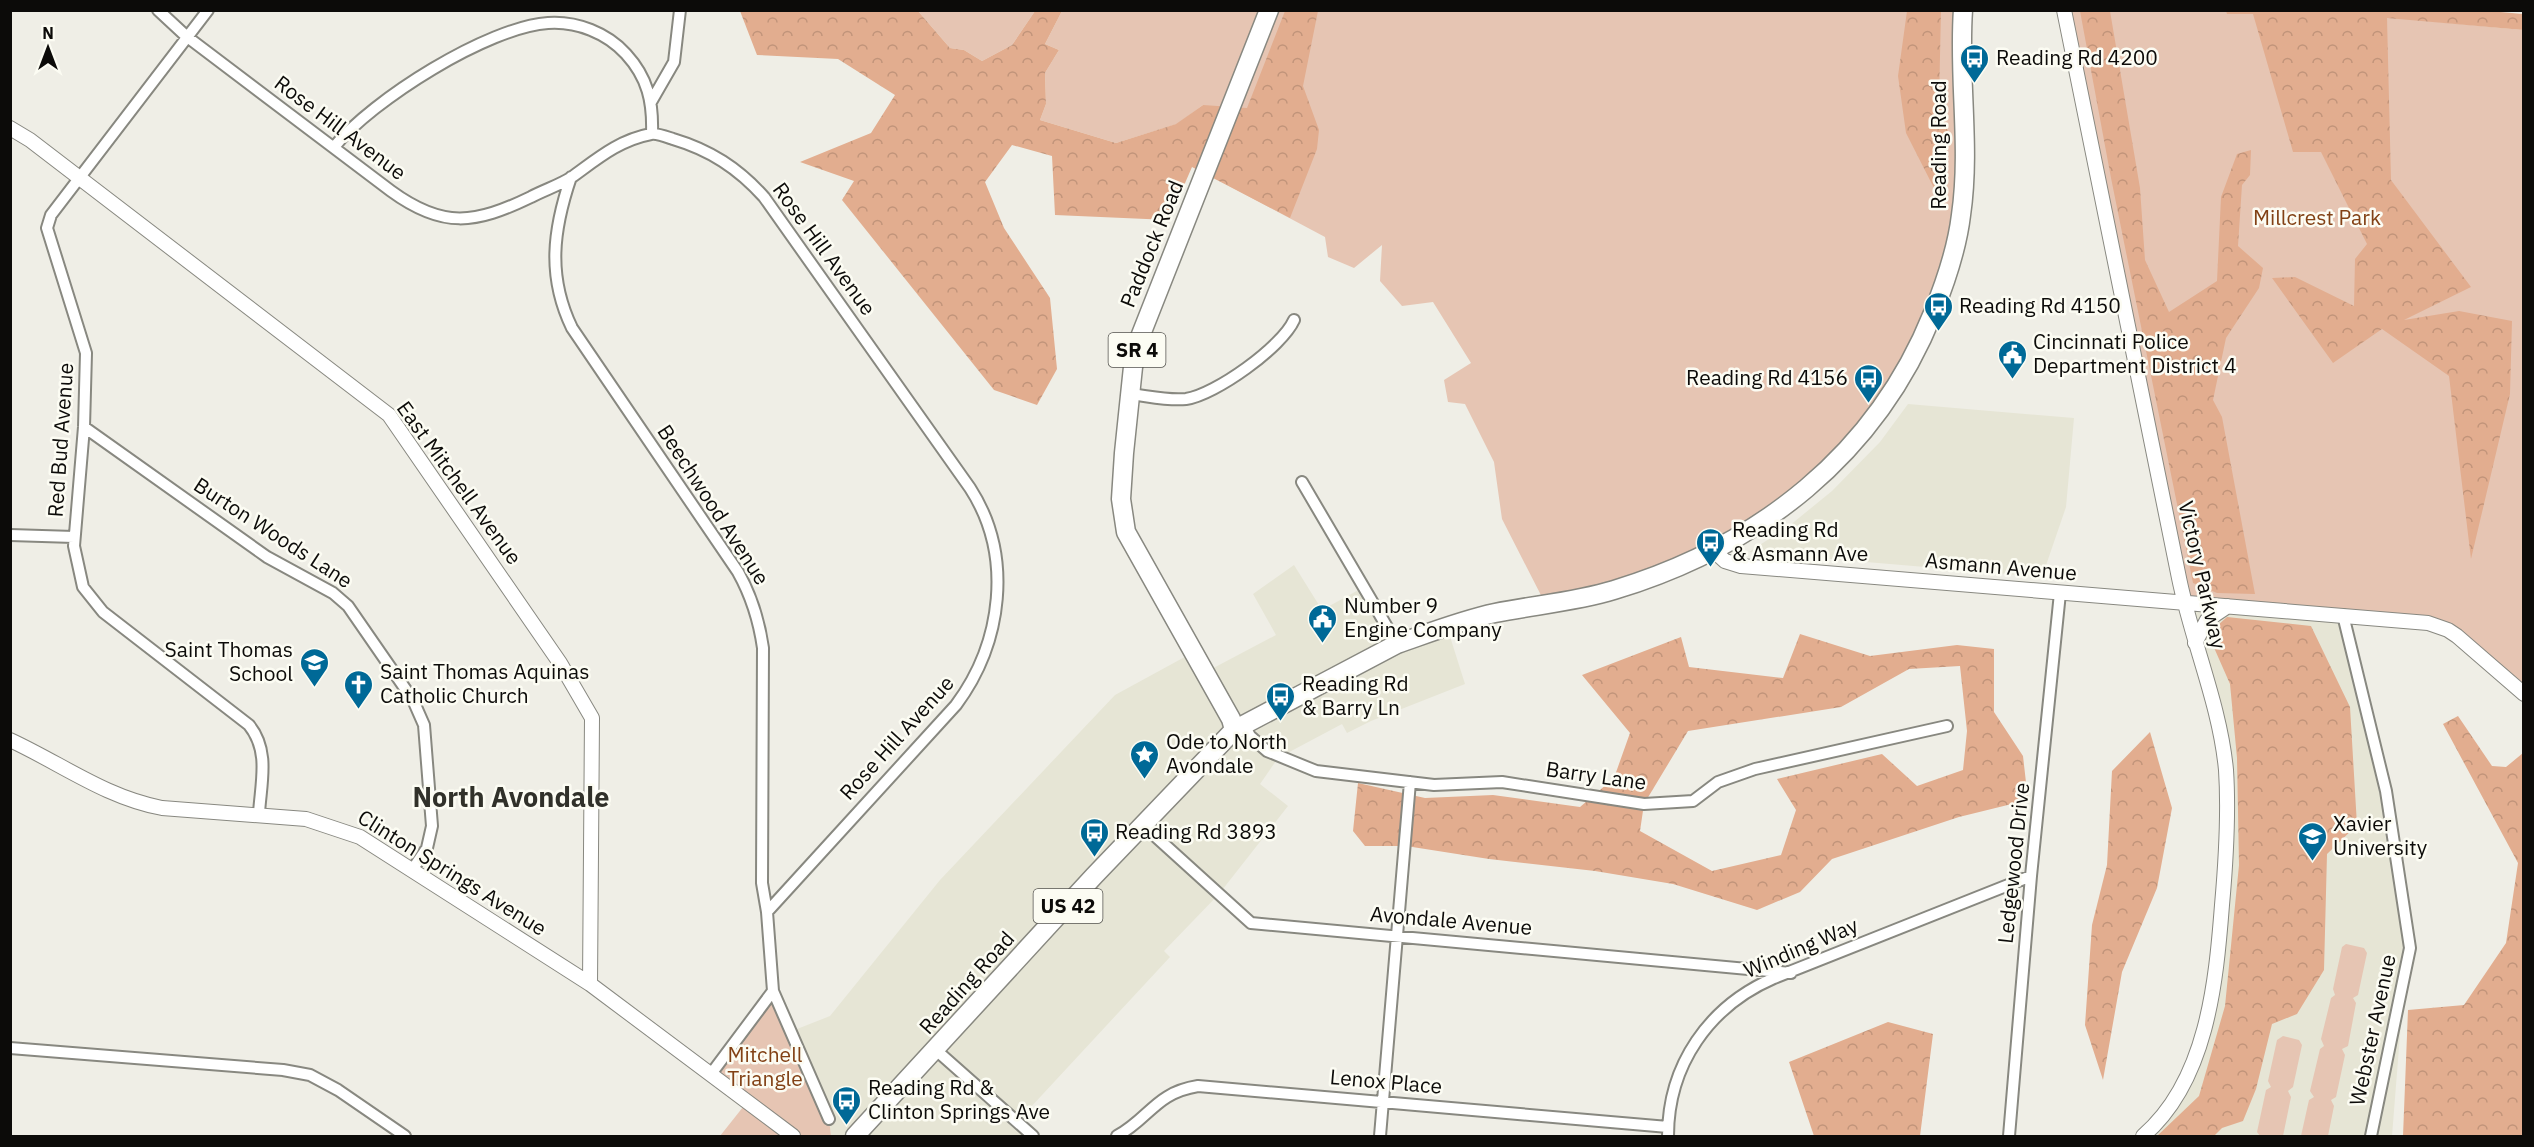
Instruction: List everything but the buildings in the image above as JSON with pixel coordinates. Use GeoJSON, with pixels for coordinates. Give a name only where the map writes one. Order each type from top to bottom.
{"type":"FeatureCollection","features":[{"type":"Feature","properties":{"kind":"main road","name":"Paddock Road"},"geometry":{"type":"LineString","coordinates":[[1239,727],[1231,719],[1130,543],[1121,500],[1130,394],[1136,357],[1147,316],[1269,10]]}},
{"type":"Feature","properties":{"kind":"main road","name":"Reading Road"},"geometry":{"type":"LineString","coordinates":[[855,1137],[1094,876],[1239,727],[1397,645],[1492,614],[1612,591],[1686,564],[1714,551],[1787,504],[1835,462],[1883,407],[1924,335],[1945,282],[1961,216],[1964,183],[1963,10]]}},
{"type":"Feature","properties":{"kind":"street","name":"Rose Hill Avenue"},"geometry":{"type":"LineString","coordinates":[[158,10],[186,36],[406,202],[428,214],[448,218],[487,215],[571,177],[611,148],[652,134],[688,144],[721,159],[744,176],[764,197],[974,494],[984,515],[996,565],[997,609],[987,652],[969,688],[956,705],[767,912]]}},
{"type":"Feature","properties":{"kind":"street","name":"Red Bud Avenue"},"geometry":{"type":"LineString","coordinates":[[208,10],[51,215],[47,228],[83,336],[87,370],[74,537],[78,574],[91,599],[103,612],[249,725],[256,734],[263,756],[259,813]]}},
{"type":"Feature","properties":{"kind":"street"},"geometry":{"type":"LineString","coordinates":[[651,102],[674,62],[680,10]]}},
{"type":"Feature","properties":{"kind":"street","name":"Victory Parkway"},"geometry":{"type":"LineString","coordinates":[[2064,10],[2184,603],[2222,742],[2227,786],[2226,852],[2217,972],[2199,1044],[2187,1078],[2166,1113],[2143,1137]]}},
{"type":"Feature","properties":{"kind":"street"},"geometry":{"type":"LineString","coordinates":[[334,147],[348,130],[375,108],[429,72],[491,40],[536,24],[576,25],[612,41],[633,61],[644,78],[651,102],[652,134]]}},
{"type":"Feature","properties":{"kind":"street","name":"East Mitchell Avenue"},"geometry":{"type":"LineString","coordinates":[[10,128],[80,177],[389,415],[566,672],[592,718],[590,984]]}},
{"type":"Feature","properties":{"kind":"street","name":"Beechwood Avenue"},"geometry":{"type":"LineString","coordinates":[[571,177],[553,249],[554,276],[564,311],[572,328],[738,572],[754,604],[763,648],[762,883],[767,912],[773,991],[829,1119]]}},
{"type":"Feature","properties":{"kind":"street"},"geometry":{"type":"LineString","coordinates":[[1130,394],[1176,400],[1210,391],[1251,363],[1289,331],[1294,320]]}},
{"type":"Feature","properties":{"kind":"street","name":"Burton Woods Lane"},"geometry":{"type":"LineString","coordinates":[[84,427],[267,557],[333,593],[348,606],[413,700],[424,725],[432,825],[426,848],[412,870]]}},
{"type":"Feature","properties":{"kind":"street"},"geometry":{"type":"LineString","coordinates":[[1302,482],[1397,645]]}},
{"type":"Feature","properties":{"kind":"street"},"geometry":{"type":"LineString","coordinates":[[10,535],[74,537]]}},
{"type":"Feature","properties":{"kind":"street","name":"Asmann Avenue"},"geometry":{"type":"LineString","coordinates":[[1714,551],[1725,561],[1742,566],[2343,615],[2439,626],[2457,636],[2523,694]]}},
{"type":"Feature","properties":{"kind":"street","name":"Ledgewood Drive"},"geometry":{"type":"LineString","coordinates":[[2009,1137],[2031,876],[2060,593]]}},
{"type":"Feature","properties":{"kind":"street"},"geometry":{"type":"LineString","coordinates":[[2195,643],[2207,620],[2228,606]]}},
{"type":"Feature","properties":{"kind":"street","name":"Webster Avenue"},"geometry":{"type":"LineString","coordinates":[[2343,615],[2386,791],[2410,948],[2371,1137]]}},
{"type":"Feature","properties":{"kind":"street","name":"Barry Lane"},"geometry":{"type":"LineString","coordinates":[[1239,727],[1267,751],[1299,766],[1334,773],[1450,786],[1502,782],[1644,804],[1693,801],[1718,782],[1755,769],[1947,726]]}},
{"type":"Feature","properties":{"kind":"street","name":"Clinton Springs Avenue"},"geometry":{"type":"LineString","coordinates":[[10,740],[100,789],[141,804],[306,819],[344,830],[412,870],[590,984],[793,1137]]}},
{"type":"Feature","properties":{"kind":"street"},"geometry":{"type":"LineString","coordinates":[[1380,1137],[1410,782]]}},
{"type":"Feature","properties":{"kind":"street","name":"Avondale Avenue"},"geometry":{"type":"LineString","coordinates":[[1144,826],[1251,923],[1791,973]]}},
{"type":"Feature","properties":{"kind":"street","name":"Winding Way"},"geometry":{"type":"LineString","coordinates":[[1668,1132],[1677,1079],[1694,1043],[1704,1029],[1743,994],[2031,876]]}},
{"type":"Feature","properties":{"kind":"street"},"geometry":{"type":"LineString","coordinates":[[711,1074],[773,991]]}},
{"type":"Feature","properties":{"kind":"street"},"geometry":{"type":"LineString","coordinates":[[10,1048],[272,1069],[310,1075],[338,1090],[405,1137]]}},
{"type":"Feature","properties":{"kind":"street"},"geometry":{"type":"LineString","coordinates":[[936,1050],[1033,1137]]}},
{"type":"Feature","properties":{"kind":"street","name":"Lenox Place"},"geometry":{"type":"LineString","coordinates":[[1117,1137],[1138,1122],[1161,1099],[1173,1092],[1198,1086],[1383,1101],[1668,1132]]}},
{"type":"Feature","properties":{"kind":"shaded area"},"geometry":{"type":"Polygon","coordinates":[[[1908,404],[2074,418],[2066,507],[2042,577],[1749,552],[1789,526],[1832,491],[1880,442],[1908,404]]]}},
{"type":"Feature","properties":{"kind":"shaded area"},"geometry":{"type":"Polygon","coordinates":[[[1294,565],[1322,610],[1364,587],[1397,644],[1447,627],[1465,684],[1371,721],[1347,733],[1342,724],[1278,758],[1260,784],[1288,806],[1219,894],[1164,951],[1170,957],[1017,1122],[1026,1130],[1020,1136],[831,1136],[829,1119],[792,1031],[830,1016],[940,880],[1115,695],[1192,653],[1204,673],[1276,635],[1253,594],[1294,565]]]}},
{"type":"Feature","properties":{"kind":"shaded area","name":"Xavier University"},"geometry":{"type":"Polygon","coordinates":[[[2184,603],[2343,615],[2364,699],[2404,904],[2405,972],[2392,1136],[2143,1136],[2176,1098],[2217,972],[2226,768],[2184,603]]]}},
{"type":"Feature","properties":{"kind":"green space","name":"Millcrest Park"},"geometry":{"type":"Polygon","coordinates":[[[2313,10],[2523,30],[2523,694],[2448,630],[2184,603],[2064,11],[2313,10]]]}},
{"type":"Feature","properties":{"kind":"green space"},"geometry":{"type":"Polygon","coordinates":[[[2478,10],[2523,14],[2523,30],[2387,18],[2391,180],[2471,287],[2404,320],[2459,311],[2512,321],[2510,394],[2471,559],[2449,376],[2382,329],[2333,363],[2272,278],[2295,277],[2354,306],[2355,259],[2367,244],[2321,152],[2293,152],[2253,14],[2227,14],[2226,11],[2478,10]]]}},
{"type":"Feature","properties":{"kind":"green space"},"geometry":{"type":"Polygon","coordinates":[[[740,11],[918,11],[950,48],[964,50],[982,61],[1012,45],[1035,11],[1062,11],[1045,44],[1059,50],[1045,73],[1046,104],[1040,120],[1116,143],[1176,124],[1203,105],[1247,108],[1285,11],[1318,11],[1303,86],[1319,130],[1317,149],[1290,218],[1192,167],[1169,220],[1055,215],[1052,156],[1012,145],[985,182],[1004,228],[1050,298],[1057,369],[1037,405],[994,390],[842,200],[854,181],[800,162],[871,133],[895,95],[838,59],[757,55],[740,11]]]}},
{"type":"Feature","properties":{"kind":"green space"},"geometry":{"type":"Polygon","coordinates":[[[918,11],[1035,11],[1012,45],[982,61],[964,50],[950,48],[918,11]]]}},
{"type":"Feature","properties":{"kind":"green space"},"geometry":{"type":"Polygon","coordinates":[[[1062,11],[1963,11],[1965,149],[1945,282],[1867,428],[1740,536],[1546,605],[1502,519],[1494,462],[1465,404],[1448,402],[1444,380],[1471,363],[1433,302],[1402,306],[1380,281],[1382,245],[1354,268],[1328,257],[1325,237],[1205,173],[1203,105],[1177,124],[1116,143],[1040,120],[1046,104],[1045,73],[1059,50],[1045,44],[1062,11]]]}},
{"type":"Feature","properties":{"kind":"green space"},"geometry":{"type":"Polygon","coordinates":[[[1907,11],[1941,11],[1939,102],[1948,132],[1936,192],[1906,133],[1898,76],[1907,11]]]}},
{"type":"Feature","properties":{"kind":"green space"},"geometry":{"type":"Polygon","coordinates":[[[2080,11],[2110,11],[2140,188],[2145,260],[2169,312],[2217,281],[2221,197],[2237,154],[2251,150],[2250,175],[2242,185],[2238,246],[2263,268],[2259,288],[2226,338],[2213,400],[2222,417],[2255,594],[2217,593],[2193,583],[2111,178],[2080,11]]]}},
{"type":"Feature","properties":{"kind":"green space"},"geometry":{"type":"Polygon","coordinates":[[[2227,617],[2311,626],[2350,707],[2357,825],[2327,854],[2324,970],[2297,1014],[2272,1024],[2256,1089],[2243,1121],[2222,1128],[2214,1136],[2157,1136],[2199,1096],[2225,1006],[2239,865],[2237,758],[2230,684],[2208,634],[2227,617]]]}},
{"type":"Feature","properties":{"kind":"green space"},"geometry":{"type":"Polygon","coordinates":[[[1800,634],[1870,656],[1957,645],[1994,649],[1994,712],[2023,756],[2028,800],[1959,817],[1832,859],[1800,892],[1757,910],[1673,884],[1595,871],[1489,859],[1406,846],[1365,846],[1353,831],[1358,783],[1425,798],[1493,795],[1580,807],[1614,778],[1630,733],[1582,675],[1681,637],[1689,667],[1783,678],[1800,634]],[[1960,666],[1909,669],[1841,707],[1688,731],[1644,804],[1640,831],[1712,871],[1781,855],[1796,810],[1777,779],[1882,754],[1917,786],[1963,770],[1967,731],[1960,666]]]}},
{"type":"Feature","properties":{"kind":"green space"},"geometry":{"type":"Polygon","coordinates":[[[2458,716],[2492,766],[2506,767],[2523,753],[2523,1136],[2403,1136],[2408,1010],[2464,1005],[2506,943],[2518,863],[2443,724],[2458,716]]]}},
{"type":"Feature","properties":{"kind":"green space"},"geometry":{"type":"Polygon","coordinates":[[[2150,732],[2172,808],[2157,888],[2122,972],[2103,1080],[2085,1025],[2092,925],[2107,865],[2112,771],[2150,732]]]}},
{"type":"Feature","properties":{"kind":"green space"},"geometry":{"type":"Polygon","coordinates":[[[2346,944],[2364,948],[2367,953],[2358,995],[2353,998],[2356,1003],[2348,1046],[2342,1049],[2345,1055],[2336,1097],[2331,1100],[2334,1106],[2328,1136],[2301,1136],[2309,1100],[2314,1097],[2310,1091],[2320,1049],[2324,1046],[2321,1039],[2331,998],[2335,995],[2333,989],[2342,947],[2346,944]]]}},
{"type":"Feature","properties":{"kind":"green space","name":"Mitchell Triangle"},"geometry":{"type":"Polygon","coordinates":[[[773,991],[829,1119],[831,1136],[720,1136],[747,1102],[711,1074],[773,991]]]}},
{"type":"Feature","properties":{"kind":"green space"},"geometry":{"type":"Polygon","coordinates":[[[1888,1022],[1933,1034],[1920,1136],[1814,1136],[1789,1062],[1888,1022]]]}},
{"type":"Feature","properties":{"kind":"green space"},"geometry":{"type":"Polygon","coordinates":[[[2283,1036],[2299,1040],[2302,1045],[2293,1087],[2288,1091],[2291,1097],[2283,1136],[2260,1136],[2257,1132],[2266,1090],[2271,1087],[2268,1081],[2277,1040],[2283,1036]]]}},
{"type":"Feature","properties":{"kind":"place","name":"Reading Rd 4200"},"geometry":{"type":"Point","coordinates":[1975,84]}},
{"type":"Feature","properties":{"kind":"place","name":"Reading Rd 4150"},"geometry":{"type":"Point","coordinates":[1938,332]}},
{"type":"Feature","properties":{"kind":"place","name":"Cincinnati Police Department District 4"},"geometry":{"type":"Point","coordinates":[2012,380]}},
{"type":"Feature","properties":{"kind":"place","name":"Reading Rd 4156"},"geometry":{"type":"Point","coordinates":[1869,404]}},
{"type":"Feature","properties":{"kind":"place","name":"Reading Rd & Asmann Ave"},"geometry":{"type":"Point","coordinates":[1711,568]}},
{"type":"Feature","properties":{"kind":"place","name":"Number 9 Engine Company"},"geometry":{"type":"Point","coordinates":[1323,644]}},
{"type":"Feature","properties":{"kind":"place","name":"Saint Thomas School"},"geometry":{"type":"Point","coordinates":[314,688]}},
{"type":"Feature","properties":{"kind":"place","name":"Saint Thomas Aquinas Catholic Church"},"geometry":{"type":"Point","coordinates":[359,710]}},
{"type":"Feature","properties":{"kind":"place","name":"Reading Rd & Barry Ln"},"geometry":{"type":"Point","coordinates":[1281,722]}},
{"type":"Feature","properties":{"kind":"place","name":"Ode to North Avondale"},"geometry":{"type":"Point","coordinates":[1145,780]}},
{"type":"Feature","properties":{"kind":"place","name":"Reading Rd 3893"},"geometry":{"type":"Point","coordinates":[1094,858]}},
{"type":"Feature","properties":{"kind":"place","name":"Xavier University"},"geometry":{"type":"Point","coordinates":[2312,862]}},
{"type":"Feature","properties":{"kind":"place","name":"Reading Rd & Clinton Springs Ave"},"geometry":{"type":"Point","coordinates":[847,1126]}},
{"type":"Feature","properties":{"kind":"district","name":"North Avondale"},"geometry":{"type":"Point","coordinates":[511,798]}}]}
